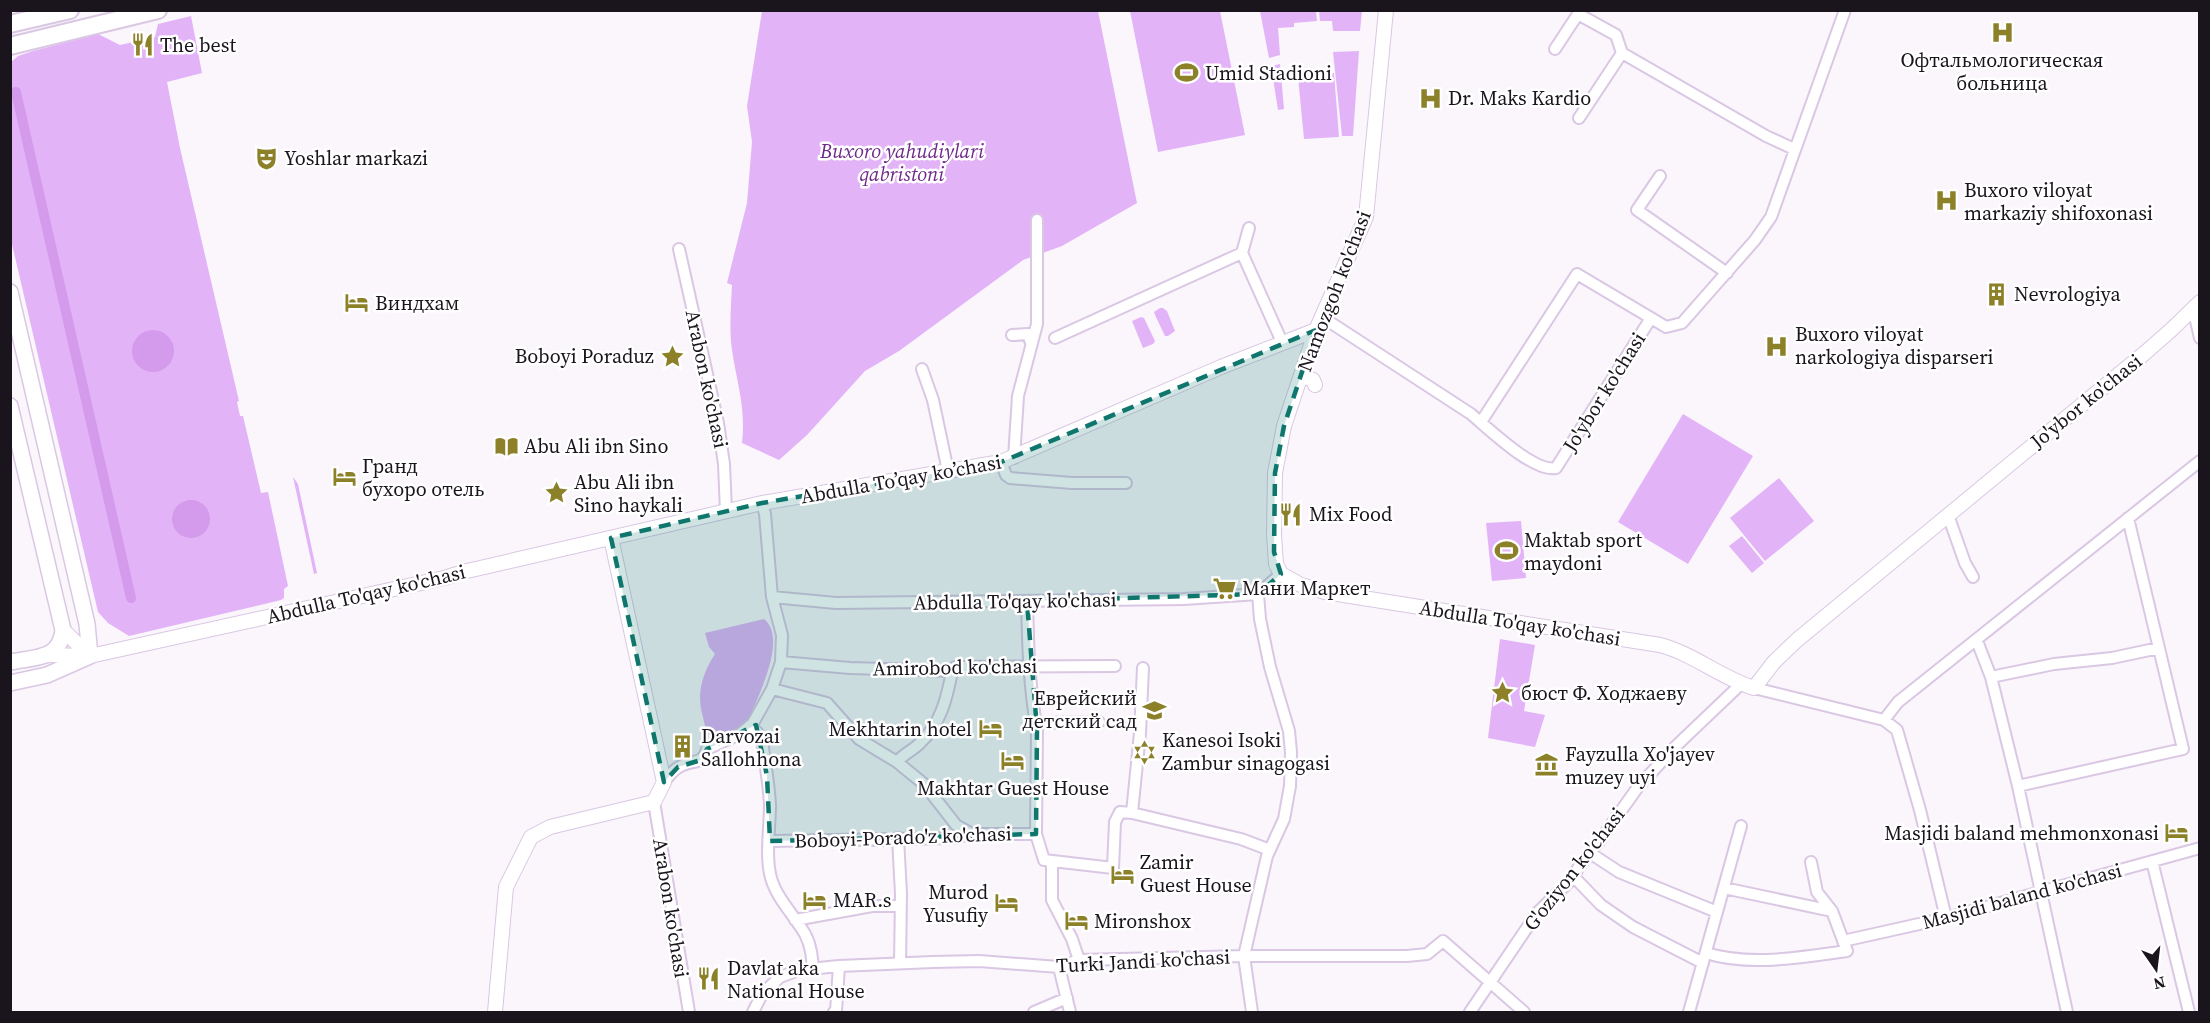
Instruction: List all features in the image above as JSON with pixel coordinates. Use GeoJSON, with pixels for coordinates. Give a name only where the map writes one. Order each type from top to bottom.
{"type":"FeatureCollection","features":[{"type":"Feature","properties":{"kind":"main road"},"geometry":{"type":"LineString","coordinates":[[12,23],[70,10]]}},
{"type":"Feature","properties":{"kind":"main road"},"geometry":{"type":"LineString","coordinates":[[10,53],[18,44],[158,10]]}},
{"type":"Feature","properties":{"kind":"main road"},"geometry":{"type":"LineString","coordinates":[[10,292],[94,655],[47,675],[10,683]]}},
{"type":"Feature","properties":{"kind":"main road"},"geometry":{"type":"LineString","coordinates":[[10,406],[63,630],[61,643],[55,650],[44,655],[10,662]]}},
{"type":"Feature","properties":{"kind":"street","name":"Namozgoh ko'chasi"},"geometry":{"type":"LineString","coordinates":[[1281,574],[1274,552],[1275,473],[1284,426],[1319,323],[1366,217],[1386,10]]}},
{"type":"Feature","properties":{"kind":"street","name":"Jo'ybor ko'chasi"},"geometry":{"type":"LineString","coordinates":[[1319,323],[1481,422],[1493,434],[1531,461],[1544,468],[1556,468],[1651,318],[1665,327],[1682,323],[1755,240],[1771,218],[1845,10]]}},
{"type":"Feature","properties":{"kind":"street"},"geometry":{"type":"LineString","coordinates":[[1555,49],[1578,14],[1616,35],[1622,53],[1794,149]]}},
{"type":"Feature","properties":{"kind":"street"},"geometry":{"type":"LineString","coordinates":[[1579,118],[1622,53]]}},
{"type":"Feature","properties":{"kind":"street"},"geometry":{"type":"LineString","coordinates":[[1660,176],[1637,210],[1727,273]]}},
{"type":"Feature","properties":{"kind":"street"},"geometry":{"type":"LineString","coordinates":[[1037,220],[1037,321],[1017,401],[1006,476],[1072,483],[1126,483]]}},
{"type":"Feature","properties":{"kind":"street"},"geometry":{"type":"LineString","coordinates":[[1249,228],[1242,253],[1282,342]]}},
{"type":"Feature","properties":{"kind":"street","name":"Arabon ko'chasi"},"geometry":{"type":"LineString","coordinates":[[679,249],[718,423],[724,465],[726,511]]}},
{"type":"Feature","properties":{"kind":"street"},"geometry":{"type":"LineString","coordinates":[[1055,338],[1242,253]]}},
{"type":"Feature","properties":{"kind":"street"},"geometry":{"type":"LineString","coordinates":[[1481,422],[1577,274],[1651,318]]}},
{"type":"Feature","properties":{"kind":"street","name":"Jo'ybor ko'chasi"},"geometry":{"type":"LineString","coordinates":[[1748,686],[1797,640],[2154,345],[2196,305]]}},
{"type":"Feature","properties":{"kind":"street"},"geometry":{"type":"LineString","coordinates":[[2196,305],[2199,338]]}},
{"type":"Feature","properties":{"kind":"street","name":"Abdulla To’qay ko’chasi"},"geometry":{"type":"LineString","coordinates":[[642,531],[762,503],[1008,460],[1282,342],[1319,323]]}},
{"type":"Feature","properties":{"kind":"street"},"geometry":{"type":"LineString","coordinates":[[1012,335],[1028,334],[1031,343]]}},
{"type":"Feature","properties":{"kind":"street"},"geometry":{"type":"LineString","coordinates":[[922,369],[933,400],[948,471]]}},
{"type":"Feature","properties":{"kind":"street"},"geometry":{"type":"LineString","coordinates":[[1301,375],[1313,380],[1316,385]]}},
{"type":"Feature","properties":{"kind":"street"},"geometry":{"type":"LineString","coordinates":[[1884,720],[1898,702],[2199,461]]}},
{"type":"Feature","properties":{"kind":"street"},"geometry":{"type":"LineString","coordinates":[[495,1012],[506,887],[531,837],[550,827],[654,802],[664,782],[678,767],[701,760],[705,757],[707,749],[749,728],[759,715],[772,689],[781,662],[782,635],[772,597],[765,514],[762,503]]}},
{"type":"Feature","properties":{"kind":"street"},"geometry":{"type":"LineString","coordinates":[[1948,514],[1965,563],[1973,577]]}},
{"type":"Feature","properties":{"kind":"street"},"geometry":{"type":"LineString","coordinates":[[2018,786],[2183,749],[2128,518]]}},
{"type":"Feature","properties":{"kind":"street","name":"Abdulla To'qay ko'chasi"},"geometry":{"type":"LineString","coordinates":[[44,655],[94,655],[444,578],[642,531]]}},
{"type":"Feature","properties":{"kind":"street"},"geometry":{"type":"LineString","coordinates":[[610,538],[616,556],[664,782]]}},
{"type":"Feature","properties":{"kind":"street"},"geometry":{"type":"LineString","coordinates":[[1252,1012],[1244,956],[1270,850],[1284,819],[1290,786],[1289,731],[1268,657],[1260,619],[1258,594],[1281,574]]}},
{"type":"Feature","properties":{"kind":"street","name":"Abdulla To'qay ko'chasi"},"geometry":{"type":"LineString","coordinates":[[1281,574],[1301,585],[1325,592],[1660,645],[1686,654],[1748,686]]}},
{"type":"Feature","properties":{"kind":"street","name":"Abdulla To'qay ko'chasi"},"geometry":{"type":"LineString","coordinates":[[772,597],[836,603],[1184,599],[1258,594]]}},
{"type":"Feature","properties":{"kind":"street"},"geometry":{"type":"LineString","coordinates":[[1027,601],[1028,666],[1036,723],[1036,834],[1044,860],[1113,868],[1116,816],[1120,812],[1241,839],[1270,850]]}},
{"type":"Feature","properties":{"kind":"street"},"geometry":{"type":"LineString","coordinates":[[63,630],[94,655]]}},
{"type":"Feature","properties":{"kind":"street"},"geometry":{"type":"LineString","coordinates":[[1977,640],[1991,677],[2018,786],[2067,1012]]}},
{"type":"Feature","properties":{"kind":"street"},"geometry":{"type":"LineString","coordinates":[[1991,677],[2054,664],[2112,658],[2159,648]]}},
{"type":"Feature","properties":{"kind":"street","name":"Amirobod ko'chasi"},"geometry":{"type":"LineString","coordinates":[[781,662],[850,668],[952,670],[955,667],[1115,666]]}},
{"type":"Feature","properties":{"kind":"street"},"geometry":{"type":"LineString","coordinates":[[1132,813],[1140,733],[1143,668]]}},
{"type":"Feature","properties":{"kind":"street"},"geometry":{"type":"LineString","coordinates":[[897,762],[902,755],[917,746],[927,736],[941,716],[947,699],[952,670]]}},
{"type":"Feature","properties":{"kind":"street"},"geometry":{"type":"LineString","coordinates":[[1748,686],[1884,720],[1898,730],[1946,918]]}},
{"type":"Feature","properties":{"kind":"street","name":"G'oziyon ko'chasi"},"geometry":{"type":"LineString","coordinates":[[1470,1012],[1537,913],[1574,877],[1638,787],[1676,746],[1748,686]]}},
{"type":"Feature","properties":{"kind":"street"},"geometry":{"type":"LineString","coordinates":[[772,689],[826,703],[859,739],[897,762],[924,784],[956,825],[972,834]]}},
{"type":"Feature","properties":{"kind":"street"},"geometry":{"type":"LineString","coordinates":[[1036,723],[1099,722]]}},
{"type":"Feature","properties":{"kind":"street"},"geometry":{"type":"LineString","coordinates":[[749,728],[757,732],[762,741],[770,801],[770,841],[767,861],[771,880],[806,935],[812,953],[813,969]]}},
{"type":"Feature","properties":{"kind":"street","name":"Arabon ko'chasi"},"geometry":{"type":"LineString","coordinates":[[654,802],[689,1012]]}},
{"type":"Feature","properties":{"kind":"street"},"geometry":{"type":"LineString","coordinates":[[1689,1012],[1741,826]]}},
{"type":"Feature","properties":{"kind":"street","name":"Boboyi-Porado'z ko'chasi"},"geometry":{"type":"LineString","coordinates":[[770,841],[953,838],[972,834],[1036,834]]}},
{"type":"Feature","properties":{"kind":"street"},"geometry":{"type":"LineString","coordinates":[[898,838],[902,942],[900,963]]}},
{"type":"Feature","properties":{"kind":"street","name":"Masjidi baland ko'chasi"},"geometry":{"type":"LineString","coordinates":[[1844,941],[1946,918],[2199,848]]}},
{"type":"Feature","properties":{"kind":"street"},"geometry":{"type":"LineString","coordinates":[[1590,854],[1619,872],[1717,912]]}},
{"type":"Feature","properties":{"kind":"street"},"geometry":{"type":"LineString","coordinates":[[1052,861],[1052,900],[1072,939],[1079,960]]}},
{"type":"Feature","properties":{"kind":"street"},"geometry":{"type":"LineString","coordinates":[[2152,861],[2189,1012]]}},
{"type":"Feature","properties":{"kind":"street"},"geometry":{"type":"LineString","coordinates":[[1574,877],[1600,905],[1633,927],[1704,958],[1758,961],[1847,951],[1832,911],[1817,892],[1811,862]]}},
{"type":"Feature","properties":{"kind":"street"},"geometry":{"type":"LineString","coordinates":[[1724,888],[1832,911]]}},
{"type":"Feature","properties":{"kind":"street"},"geometry":{"type":"LineString","coordinates":[[795,920],[872,906],[900,906]]}},
{"type":"Feature","properties":{"kind":"street","name":"Turki Jandi ko'chasi"},"geometry":{"type":"LineString","coordinates":[[753,1012],[762,994],[780,977],[799,970],[900,963],[979,961],[1059,967],[1079,960],[1427,954],[1443,941],[1490,982]]}},
{"type":"Feature","properties":{"kind":"street"},"geometry":{"type":"LineString","coordinates":[[834,1012],[836,1011],[839,966]]}},
{"type":"Feature","properties":{"kind":"street"},"geometry":{"type":"LineString","coordinates":[[1059,967],[1070,1012]]}},
{"type":"Feature","properties":{"kind":"street"},"geometry":{"type":"LineString","coordinates":[[1490,982],[1524,1012]]}},
{"type":"Feature","properties":{"kind":"street"},"geometry":{"type":"LineString","coordinates":[[1034,1012],[1067,998]]}},
{"type":"Feature","properties":{"kind":"highlighted area"},"geometry":{"type":"Polygon","coordinates":[[[1316,330],[1284,426],[1275,473],[1274,552],[1281,574],[1258,594],[1027,601],[1037,730],[1036,834],[770,841],[767,776],[756,725],[707,749],[701,760],[678,767],[664,782],[611,538],[762,503],[1001,462],[1316,330]]]}},
{"type":"Feature","properties":{"kind":"green space","name":"Buxoro yahudiylari qabristoni"},"geometry":{"type":"Polygon","coordinates":[[[762,11],[1098,11],[1137,203],[1062,246],[1023,260],[899,351],[865,371],[807,435],[779,460],[742,443],[742,407],[731,342],[732,285],[727,283],[747,203],[752,142],[747,106],[762,11]]]}},
{"type":"Feature","properties":{"kind":"green space","name":"Umid Stadioni"},"geometry":{"type":"Polygon","coordinates":[[[1130,11],[1220,11],[1245,135],[1158,152],[1130,11]]]}},
{"type":"Feature","properties":{"kind":"green space"},"geometry":{"type":"Polygon","coordinates":[[[1260,11],[1316,11],[1317,21],[1294,23],[1294,27],[1278,28],[1280,55],[1269,58],[1260,11]]]}},
{"type":"Feature","properties":{"kind":"green space"},"geometry":{"type":"Polygon","coordinates":[[[1319,11],[1362,11],[1360,31],[1333,31],[1332,21],[1320,21],[1319,11]]]}},
{"type":"Feature","properties":{"kind":"green space"},"geometry":{"type":"Polygon","coordinates":[[[191,16],[202,73],[167,82],[180,148],[239,401],[237,402],[240,416],[243,416],[261,493],[268,492],[288,586],[284,589],[284,598],[281,600],[129,636],[108,623],[98,612],[11,240],[11,62],[18,56],[33,51],[98,34],[120,45],[155,37],[158,24],[191,16]]]}},
{"type":"Feature","properties":{"kind":"green space"},"geometry":{"type":"Polygon","coordinates":[[[1359,51],[1353,136],[1342,136],[1333,52],[1359,51]]]}},
{"type":"Feature","properties":{"kind":"green space"},"geometry":{"type":"Polygon","coordinates":[[[1280,64],[1284,109],[1278,110],[1271,66],[1280,64]]]}},
{"type":"Feature","properties":{"kind":"green space"},"geometry":{"type":"Polygon","coordinates":[[[1334,73],[1339,137],[1304,139],[1298,77],[1334,73]]]}},
{"type":"Feature","properties":{"kind":"green space"},"geometry":{"type":"Polygon","coordinates":[[[1160,308],[1167,311],[1175,331],[1168,336],[1165,336],[1154,312],[1160,308]]]}},
{"type":"Feature","properties":{"kind":"green space"},"geometry":{"type":"Polygon","coordinates":[[[1144,318],[1155,341],[1143,348],[1132,321],[1144,318]]]}},
{"type":"Feature","properties":{"kind":"green space"},"geometry":{"type":"Polygon","coordinates":[[[1683,414],[1753,456],[1688,564],[1618,522],[1683,414]]]}},
{"type":"Feature","properties":{"kind":"green space"},"geometry":{"type":"Polygon","coordinates":[[[293,477],[298,484],[317,573],[314,574],[293,477]]]}},
{"type":"Feature","properties":{"kind":"green space"},"geometry":{"type":"Polygon","coordinates":[[[1779,478],[1814,521],[1765,561],[1730,518],[1779,478]]]}},
{"type":"Feature","properties":{"kind":"green space","name":"Maktab sport maydoni"},"geometry":{"type":"Polygon","coordinates":[[[1521,521],[1526,578],[1492,581],[1486,523],[1521,521]]]}},
{"type":"Feature","properties":{"kind":"green space"},"geometry":{"type":"Polygon","coordinates":[[[1742,536],[1764,563],[1752,573],[1729,546],[1742,536]]]}},
{"type":"Feature","properties":{"kind":"green space"},"geometry":{"type":"Polygon","coordinates":[[[764,619],[771,628],[772,655],[757,700],[747,723],[742,728],[713,738],[706,729],[700,700],[704,677],[715,654],[709,647],[705,633],[764,619]]]}},
{"type":"Feature","properties":{"kind":"green space"},"geometry":{"type":"Polygon","coordinates":[[[1500,639],[1535,645],[1524,711],[1545,715],[1535,747],[1488,738],[1500,639]]]}},
{"type":"Feature","properties":{"kind":"shaded area"},"geometry":{"type":"Polygon","coordinates":[[[153,330],[161,331],[168,336],[173,343],[173,359],[168,366],[161,371],[153,372],[145,371],[138,366],[133,359],[132,351],[133,343],[138,336],[145,331],[153,330]]]}},
{"type":"Feature","properties":{"kind":"shaded area"},"geometry":{"type":"Polygon","coordinates":[[[191,500],[205,505],[210,519],[205,533],[191,538],[177,533],[172,519],[177,505],[191,500]]]}},
{"type":"Feature","properties":{"kind":"waterway"},"geometry":{"type":"LineString","coordinates":[[16,92],[131,598]]}},
{"type":"Feature","properties":{"kind":"place","name":"Офтальмологическая больница"},"geometry":{"type":"Point","coordinates":[2002,33]}},
{"type":"Feature","properties":{"kind":"place","name":"The best"},"geometry":{"type":"Point","coordinates":[142,45]}},
{"type":"Feature","properties":{"kind":"place","name":"Umid Stadioni"},"geometry":{"type":"Point","coordinates":[1187,73]}},
{"type":"Feature","properties":{"kind":"place","name":"Dr. Maks Kardio"},"geometry":{"type":"Point","coordinates":[1430,98]}},
{"type":"Feature","properties":{"kind":"place","name":"Yoshlar markazi"},"geometry":{"type":"Point","coordinates":[266,158]}},
{"type":"Feature","properties":{"kind":"place","name":"Buxoro viloyat markaziy shifoxonasi"},"geometry":{"type":"Point","coordinates":[1946,201]}},
{"type":"Feature","properties":{"kind":"place","name":"Nevrologiya"},"geometry":{"type":"Point","coordinates":[1996,294]}},
{"type":"Feature","properties":{"kind":"place","name":"Виндхам"},"geometry":{"type":"Point","coordinates":[357,303]}},
{"type":"Feature","properties":{"kind":"place","name":"Buxoro viloyat narkologiya disparseri"},"geometry":{"type":"Point","coordinates":[1777,346]}},
{"type":"Feature","properties":{"kind":"place","name":"Boboyi Poraduz"},"geometry":{"type":"Point","coordinates":[672,356]}},
{"type":"Feature","properties":{"kind":"place","name":"Abu Ali ibn Sino"},"geometry":{"type":"Point","coordinates":[506,446]}},
{"type":"Feature","properties":{"kind":"place","name":"Гранд бухоро отель"},"geometry":{"type":"Point","coordinates":[344,477]}},
{"type":"Feature","properties":{"kind":"place","name":"Abu Ali ibn Sino haykali"},"geometry":{"type":"Point","coordinates":[556,493]}},
{"type":"Feature","properties":{"kind":"place","name":"Mix Food"},"geometry":{"type":"Point","coordinates":[1291,514]}},
{"type":"Feature","properties":{"kind":"place","name":"Maktab sport maydoni"},"geometry":{"type":"Point","coordinates":[1506,551]}},
{"type":"Feature","properties":{"kind":"place","name":"Мани Маркет"},"geometry":{"type":"Point","coordinates":[1224,588]}},
{"type":"Feature","properties":{"kind":"place","name":"бюст Ф. Ходжаеву"},"geometry":{"type":"Point","coordinates":[1503,693]}},
{"type":"Feature","properties":{"kind":"place","name":"Еврейский детский сад"},"geometry":{"type":"Point","coordinates":[1155,710]}},
{"type":"Feature","properties":{"kind":"place","name":"Mekhtarin hotel"},"geometry":{"type":"Point","coordinates":[990,729]}},
{"type":"Feature","properties":{"kind":"place","name":"Darvozai Sallohhona"},"geometry":{"type":"Point","coordinates":[683,747]}},
{"type":"Feature","properties":{"kind":"place","name":"Kanesoi Isoki Zambur sinagogasi"},"geometry":{"type":"Point","coordinates":[1144,752]}},
{"type":"Feature","properties":{"kind":"place","name":"Makhtar Guest House"},"geometry":{"type":"Point","coordinates":[1013,761]}},
{"type":"Feature","properties":{"kind":"place","name":"Fayzulla Xo'jayev muzey uyi"},"geometry":{"type":"Point","coordinates":[1547,765]}},
{"type":"Feature","properties":{"kind":"place","name":"Masjidi baland mehmonxonasi"},"geometry":{"type":"Point","coordinates":[2177,833]}},
{"type":"Feature","properties":{"kind":"place","name":"Zamir Guest House"},"geometry":{"type":"Point","coordinates":[1122,874]}},
{"type":"Feature","properties":{"kind":"place","name":"MAR.s"},"geometry":{"type":"Point","coordinates":[815,900]}},
{"type":"Feature","properties":{"kind":"place","name":"Murod Yusufiy"},"geometry":{"type":"Point","coordinates":[1006,903]}},
{"type":"Feature","properties":{"kind":"place","name":"Mironshox"},"geometry":{"type":"Point","coordinates":[1076,921]}},
{"type":"Feature","properties":{"kind":"place","name":"Davlat aka National House"},"geometry":{"type":"Point","coordinates":[709,979]}}]}
